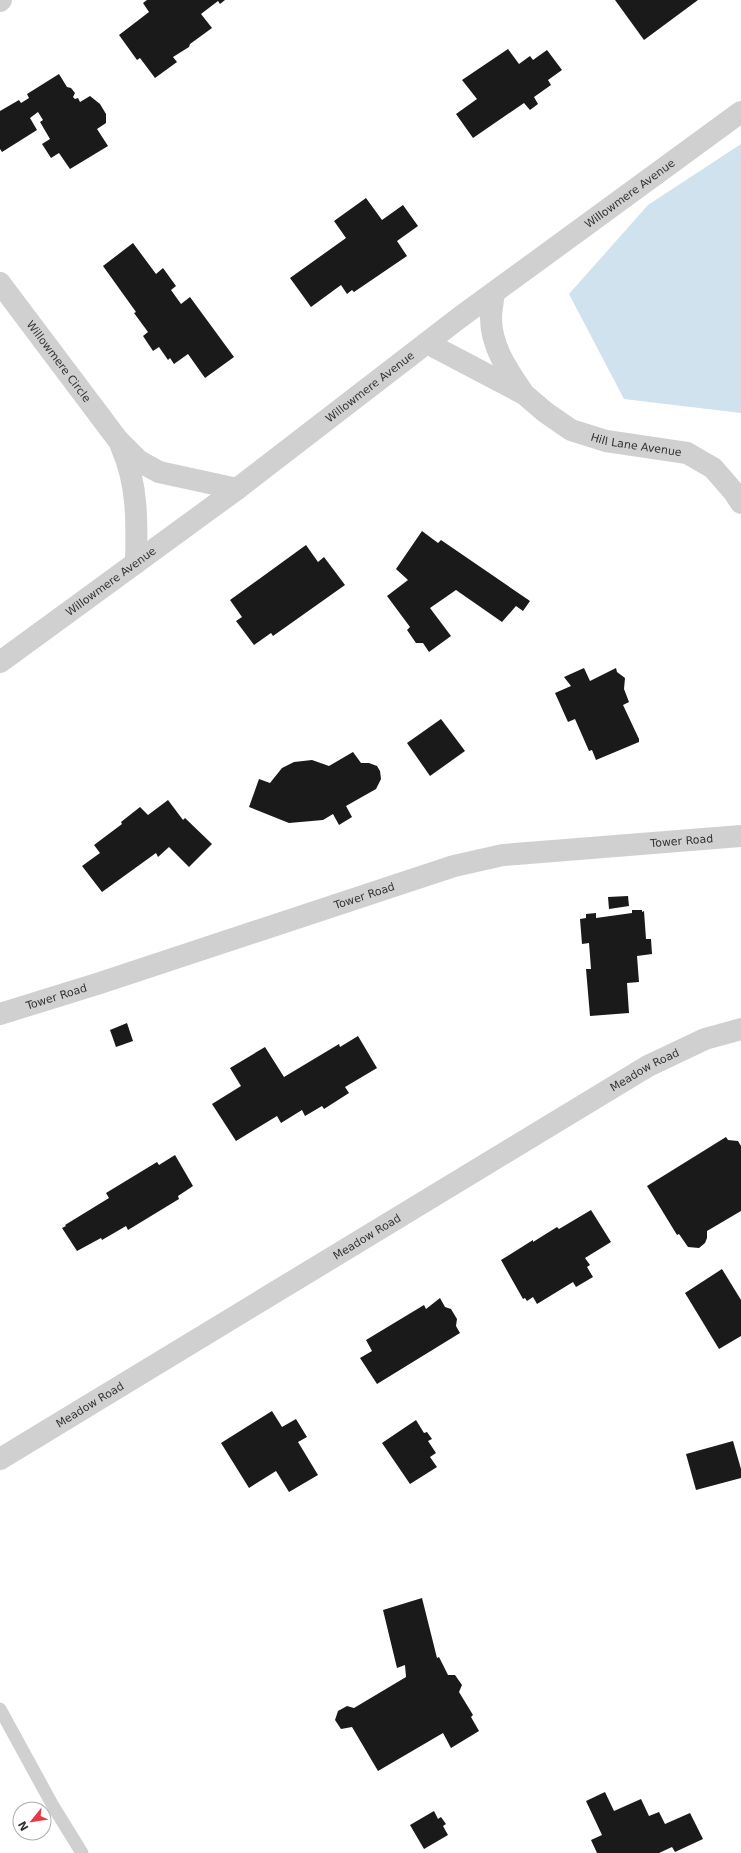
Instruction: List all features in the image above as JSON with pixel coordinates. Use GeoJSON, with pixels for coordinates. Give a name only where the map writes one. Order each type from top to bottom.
{"type":"FeatureCollection","features":[{"type":"Feature","properties":{"kind":"street","name":"Willowmere Avenue"},"geometry":{"type":"LineString","coordinates":[[0,662],[237,489],[494,293],[741,112]]}},
{"type":"Feature","properties":{"kind":"street","name":"Willowmere Circle"},"geometry":{"type":"LineString","coordinates":[[0,283],[118,440],[138,461],[158,472],[237,489]]}},
{"type":"Feature","properties":{"kind":"street","name":"Hill Lane Avenue"},"geometry":{"type":"LineString","coordinates":[[494,293],[490,317],[493,338],[504,365],[524,394]]}},
{"type":"Feature","properties":{"kind":"street","name":"Hill Lane Avenue"},"geometry":{"type":"LineString","coordinates":[[427,344],[524,394],[545,412],[571,430],[606,441],[687,453],[713,468],[733,491],[741,503]]}},
{"type":"Feature","properties":{"kind":"street","name":"Willowmere Circle"},"geometry":{"type":"LineString","coordinates":[[118,440],[128,463],[137,508],[136,562]]}},
{"type":"Feature","properties":{"kind":"street","name":"Tower Road"},"geometry":{"type":"LineString","coordinates":[[0,1014],[79,990],[454,866],[503,855],[741,836]]}},
{"type":"Feature","properties":{"kind":"street","name":"Meadow Road"},"geometry":{"type":"LineString","coordinates":[[0,1459],[648,1066],[705,1039],[741,1030]]}},
{"type":"Feature","properties":{"kind":"lane"},"geometry":{"type":"LineString","coordinates":[[0,1709],[53,1806],[82,1853]]}},
{"type":"Feature","properties":{"kind":"water"},"geometry":{"type":"Polygon","coordinates":[[[741,144],[741,413],[624,399],[569,294],[648,205],[741,144]]]}},
{"type":"Feature","properties":{"kind":"building"},"geometry":{"type":"Polygon","coordinates":[[[147,0],[225,0],[220,4],[218,1],[201,14],[212,28],[190,44],[189,47],[173,57],[177,62],[155,78],[140,58],[137,60],[119,35],[149,12],[143,3],[147,0]]]}},
{"type":"Feature","properties":{"kind":"building"},"geometry":{"type":"Polygon","coordinates":[[[615,0],[698,0],[644,40],[615,0]]]}},
{"type":"Feature","properties":{"kind":"building"},"geometry":{"type":"Polygon","coordinates":[[[508,49],[519,64],[530,56],[533,60],[547,50],[562,70],[548,80],[551,85],[534,97],[538,104],[530,110],[524,103],[473,138],[456,114],[477,99],[462,80],[508,49]]]}},
{"type":"Feature","properties":{"kind":"building"},"geometry":{"type":"Polygon","coordinates":[[[59,74],[67,87],[71,88],[75,93],[73,97],[75,99],[78,98],[80,102],[90,96],[100,104],[106,114],[106,123],[97,129],[108,146],[70,169],[59,153],[51,158],[42,144],[50,139],[40,122],[43,120],[38,112],[30,118],[37,130],[2,152],[0,149],[0,111],[19,100],[21,103],[29,98],[27,94],[59,74]]]}},
{"type":"Feature","properties":{"kind":"building"},"geometry":{"type":"Polygon","coordinates":[[[366,198],[382,220],[403,205],[418,226],[397,241],[407,256],[354,292],[352,290],[347,294],[341,285],[311,307],[290,278],[346,238],[334,221],[366,198]]]}},
{"type":"Feature","properties":{"kind":"building"},"geometry":{"type":"Polygon","coordinates":[[[133,243],[156,274],[163,268],[176,286],[171,290],[181,304],[190,297],[234,357],[205,378],[188,354],[174,364],[170,358],[168,360],[159,347],[153,351],[143,336],[148,332],[134,313],[136,312],[103,266],[133,243]]]}},
{"type":"Feature","properties":{"kind":"building"},"geometry":{"type":"Polygon","coordinates":[[[422,531],[438,543],[441,540],[530,601],[523,611],[516,606],[502,622],[456,590],[430,608],[451,636],[429,652],[423,643],[416,643],[407,630],[410,627],[387,596],[408,580],[396,569],[422,531]]]}},
{"type":"Feature","properties":{"kind":"building"},"geometry":{"type":"Polygon","coordinates":[[[306,545],[318,562],[324,557],[345,585],[273,636],[271,633],[254,645],[236,621],[242,617],[230,600],[306,545]]]}},
{"type":"Feature","properties":{"kind":"building"},"geometry":{"type":"Polygon","coordinates":[[[584,668],[590,681],[616,668],[617,672],[625,678],[624,689],[629,702],[623,705],[639,739],[639,742],[596,760],[592,750],[589,751],[575,719],[568,722],[555,693],[571,686],[564,677],[584,668]]]}},
{"type":"Feature","properties":{"kind":"building"},"geometry":{"type":"Polygon","coordinates":[[[441,719],[465,751],[430,776],[407,743],[441,719]]]}},
{"type":"Feature","properties":{"kind":"building"},"geometry":{"type":"Polygon","coordinates":[[[353,752],[361,763],[369,763],[377,766],[380,771],[381,779],[376,789],[346,806],[352,817],[339,825],[333,814],[323,820],[289,823],[249,807],[259,779],[270,783],[282,768],[294,762],[312,760],[329,766],[353,752]]]}},
{"type":"Feature","properties":{"kind":"building"},"geometry":{"type":"Polygon","coordinates":[[[168,800],[183,820],[185,818],[212,844],[189,867],[169,847],[158,857],[156,853],[102,892],[82,866],[100,853],[94,845],[122,824],[121,822],[140,807],[148,815],[168,800]]]}},
{"type":"Feature","properties":{"kind":"building"},"geometry":{"type":"Polygon","coordinates":[[[628,896],[629,906],[609,909],[608,897],[628,896]]]}},
{"type":"Feature","properties":{"kind":"building"},"geometry":{"type":"Polygon","coordinates":[[[632,910],[644,911],[646,939],[651,939],[652,954],[637,956],[639,982],[627,983],[629,1013],[590,1016],[586,969],[591,969],[589,943],[582,944],[580,919],[586,918],[586,914],[596,913],[596,918],[632,913],[632,910]]]}},
{"type":"Feature","properties":{"kind":"building"},"geometry":{"type":"Polygon","coordinates":[[[127,1023],[133,1041],[116,1047],[110,1030],[127,1023]]]}},
{"type":"Feature","properties":{"kind":"building"},"geometry":{"type":"Polygon","coordinates":[[[358,1036],[377,1068],[345,1087],[349,1093],[324,1109],[322,1106],[305,1116],[302,1110],[281,1123],[277,1116],[236,1141],[212,1104],[241,1086],[230,1068],[265,1047],[284,1077],[339,1044],[340,1047],[358,1036]]]}},
{"type":"Feature","properties":{"kind":"building"},"geometry":{"type":"Polygon","coordinates":[[[726,1137],[728,1140],[738,1141],[741,1146],[741,1211],[707,1231],[705,1243],[699,1248],[688,1247],[679,1234],[677,1235],[647,1186],[726,1137]]]}},
{"type":"Feature","properties":{"kind":"building"},"geometry":{"type":"Polygon","coordinates":[[[175,1155],[193,1186],[178,1196],[179,1199],[128,1230],[126,1226],[102,1240],[101,1238],[77,1251],[62,1228],[66,1226],[65,1225],[109,1198],[106,1193],[157,1162],[159,1165],[175,1155]]]}},
{"type":"Feature","properties":{"kind":"building"},"geometry":{"type":"Polygon","coordinates":[[[591,1210],[611,1242],[585,1258],[590,1265],[587,1267],[593,1277],[576,1287],[573,1282],[537,1304],[533,1297],[527,1301],[525,1298],[523,1299],[501,1260],[533,1240],[533,1242],[557,1227],[559,1229],[591,1210]]]}},
{"type":"Feature","properties":{"kind":"building"},"geometry":{"type":"Polygon","coordinates":[[[722,1269],[741,1300],[741,1336],[719,1349],[685,1293],[722,1269]]]}},
{"type":"Feature","properties":{"kind":"building"},"geometry":{"type":"Polygon","coordinates":[[[440,1298],[445,1307],[451,1309],[457,1319],[456,1326],[460,1333],[377,1384],[360,1358],[372,1351],[366,1340],[424,1305],[426,1309],[440,1298]]]}},
{"type":"Feature","properties":{"kind":"building"},"geometry":{"type":"Polygon","coordinates":[[[272,1411],[282,1427],[296,1419],[307,1437],[298,1442],[318,1475],[289,1492],[276,1471],[249,1488],[221,1443],[272,1411]]]}},
{"type":"Feature","properties":{"kind":"building"},"geometry":{"type":"Polygon","coordinates":[[[416,1420],[424,1433],[427,1432],[432,1439],[428,1441],[436,1453],[430,1457],[437,1467],[410,1484],[382,1443],[416,1420]]]}},
{"type":"Feature","properties":{"kind":"building"},"geometry":{"type":"Polygon","coordinates":[[[733,1441],[741,1469],[741,1478],[696,1490],[686,1454],[733,1441]]]}},
{"type":"Feature","properties":{"kind":"building"},"geometry":{"type":"Polygon","coordinates":[[[422,1598],[437,1658],[439,1657],[448,1675],[455,1675],[462,1685],[459,1692],[473,1715],[471,1717],[479,1731],[451,1748],[443,1733],[378,1771],[352,1727],[341,1729],[335,1720],[338,1711],[347,1706],[354,1708],[406,1677],[405,1665],[397,1668],[383,1610],[422,1598]]]}},
{"type":"Feature","properties":{"kind":"building"},"geometry":{"type":"Polygon","coordinates":[[[605,1792],[614,1811],[641,1799],[649,1816],[659,1812],[665,1824],[690,1813],[703,1839],[675,1852],[672,1847],[659,1853],[597,1853],[591,1840],[602,1835],[586,1801],[605,1792]]]}},
{"type":"Feature","properties":{"kind":"building"},"geometry":{"type":"Polygon","coordinates":[[[434,1811],[438,1819],[441,1817],[446,1824],[443,1826],[448,1835],[424,1849],[410,1825],[434,1811]]]}}]}
